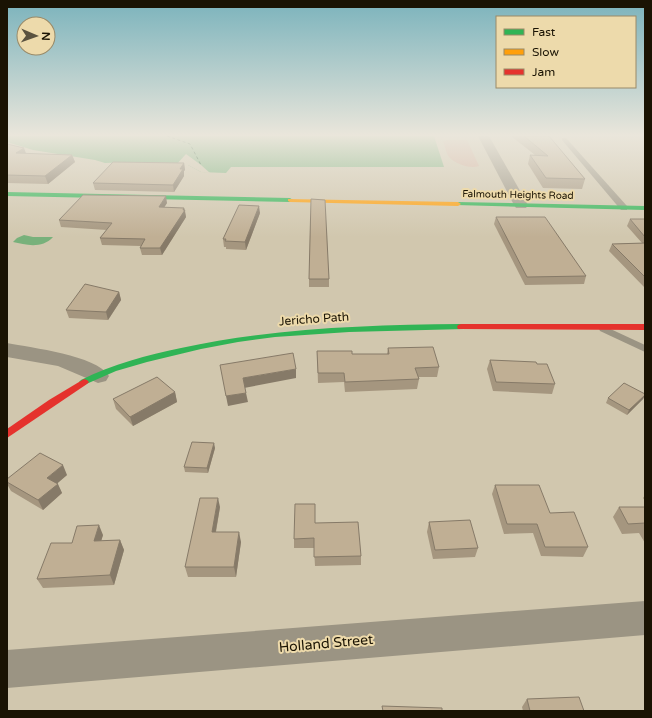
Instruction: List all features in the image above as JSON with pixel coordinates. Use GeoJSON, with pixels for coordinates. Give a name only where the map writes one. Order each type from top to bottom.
{"type":"FeatureCollection","features":[{"type":"Feature","properties":{"kind":"main road","name":"Falmouth Heights Road"},"geometry":{"type":"LineString","coordinates":[[7,194],[645,208]]}},
{"type":"Feature","properties":{"kind":"main road","name":"Jericho Path"},"geometry":{"type":"LineString","coordinates":[[7,434],[49,405],[98,376],[133,363],[203,345],[287,333],[368,328],[645,327]]}},
{"type":"Feature","properties":{"kind":"street"},"geometry":{"type":"LineString","coordinates":[[501,170],[520,205]]}},
{"type":"Feature","properties":{"kind":"street"},"geometry":{"type":"LineString","coordinates":[[7,350],[83,366],[98,376]]}},
{"type":"Feature","properties":{"kind":"street","name":"Holland Street"},"geometry":{"type":"LineString","coordinates":[[7,669],[645,618]]}},
{"type":"Feature","properties":{"kind":"lane"},"geometry":{"type":"LineString","coordinates":[[591,170],[624,208]]}},
{"type":"Feature","properties":{"kind":"lane"},"geometry":{"type":"LineString","coordinates":[[604,328],[645,349]]}},
{"type":"Feature","properties":{"kind":"shaded area"},"geometry":{"type":"Polygon","coordinates":[[[196,170],[229,170],[226,173],[201,172],[196,170]]]}},
{"type":"Feature","properties":{"kind":"shaded area"},"geometry":{"type":"Polygon","coordinates":[[[24,235],[33,237],[53,237],[49,241],[39,245],[28,245],[13,242],[17,238],[24,235]]]}},
{"type":"Feature","properties":{"kind":"pier"},"geometry":{"type":"Polygon","coordinates":[[[196,170],[206,170],[210,173],[201,172],[196,170]]]}},
{"type":"Feature","properties":{"kind":"building"},"geometry":{"type":"Polygon","coordinates":[[[7,170],[53,170],[45,176],[7,175],[7,170]]]}},
{"type":"Feature","properties":{"kind":"building"},"geometry":{"type":"Polygon","coordinates":[[[106,170],[183,170],[173,185],[93,183],[106,170]]]}},
{"type":"Feature","properties":{"kind":"building"},"geometry":{"type":"Polygon","coordinates":[[[540,170],[577,170],[585,179],[546,178],[540,170]]]}},
{"type":"Feature","properties":{"kind":"building"},"geometry":{"type":"Polygon","coordinates":[[[83,195],[166,196],[159,207],[184,208],[183,210],[185,210],[160,248],[140,248],[145,239],[100,238],[112,223],[59,220],[83,195]]]}},
{"type":"Feature","properties":{"kind":"building"},"geometry":{"type":"Polygon","coordinates":[[[311,199],[325,200],[329,279],[309,279],[311,199]]]}},
{"type":"Feature","properties":{"kind":"building"},"geometry":{"type":"Polygon","coordinates":[[[239,205],[259,206],[245,242],[225,241],[226,239],[223,239],[239,205]]]}},
{"type":"Feature","properties":{"kind":"building"},"geometry":{"type":"Polygon","coordinates":[[[496,217],[545,217],[586,276],[527,277],[496,217]]]}},
{"type":"Feature","properties":{"kind":"building"},"geometry":{"type":"Polygon","coordinates":[[[630,219],[645,219],[645,237],[630,219]]]}},
{"type":"Feature","properties":{"kind":"building"},"geometry":{"type":"Polygon","coordinates":[[[645,243],[645,277],[612,244],[645,243]]]}},
{"type":"Feature","properties":{"kind":"building"},"geometry":{"type":"Polygon","coordinates":[[[85,284],[119,292],[106,312],[66,310],[85,284]]]}},
{"type":"Feature","properties":{"kind":"building"},"geometry":{"type":"Polygon","coordinates":[[[433,347],[439,367],[415,368],[419,379],[345,382],[344,373],[318,373],[317,351],[352,351],[352,354],[389,354],[388,348],[433,347]]]}},
{"type":"Feature","properties":{"kind":"building"},"geometry":{"type":"Polygon","coordinates":[[[293,353],[296,369],[243,378],[246,393],[226,396],[220,365],[293,353]]]}},
{"type":"Feature","properties":{"kind":"building"},"geometry":{"type":"Polygon","coordinates":[[[490,360],[536,362],[537,364],[547,364],[555,384],[496,382],[490,360]]]}},
{"type":"Feature","properties":{"kind":"building"},"geometry":{"type":"Polygon","coordinates":[[[157,377],[175,392],[130,417],[113,399],[157,377]]]}},
{"type":"Feature","properties":{"kind":"building"},"geometry":{"type":"Polygon","coordinates":[[[624,383],[645,394],[629,410],[608,398],[624,383]]]}},
{"type":"Feature","properties":{"kind":"building"},"geometry":{"type":"Polygon","coordinates":[[[192,442],[214,443],[207,468],[184,467],[192,442]]]}},
{"type":"Feature","properties":{"kind":"building"},"geometry":{"type":"Polygon","coordinates":[[[40,453],[63,465],[47,478],[58,484],[38,500],[7,482],[7,479],[40,453]]]}},
{"type":"Feature","properties":{"kind":"building"},"geometry":{"type":"Polygon","coordinates":[[[495,485],[539,485],[550,513],[574,512],[588,547],[545,547],[537,524],[507,524],[495,485]]]}},
{"type":"Feature","properties":{"kind":"building"},"geometry":{"type":"Polygon","coordinates":[[[200,498],[218,498],[212,532],[239,532],[234,567],[185,567],[200,498]]]}},
{"type":"Feature","properties":{"kind":"building"},"geometry":{"type":"Polygon","coordinates":[[[295,504],[315,504],[315,523],[358,522],[361,556],[314,557],[314,538],[294,539],[295,504]]]}},
{"type":"Feature","properties":{"kind":"building"},"geometry":{"type":"Polygon","coordinates":[[[619,507],[645,507],[645,523],[628,524],[619,507]]]}},
{"type":"Feature","properties":{"kind":"building"},"geometry":{"type":"Polygon","coordinates":[[[470,520],[478,548],[435,550],[429,522],[470,520]]]}},
{"type":"Feature","properties":{"kind":"building"},"geometry":{"type":"Polygon","coordinates":[[[99,525],[94,541],[120,540],[110,575],[37,579],[51,543],[72,543],[77,526],[99,525]]]}},
{"type":"Feature","properties":{"kind":"building"},"geometry":{"type":"Polygon","coordinates":[[[579,697],[584,711],[530,711],[527,699],[579,697]]]}},
{"type":"Feature","properties":{"kind":"building"},"geometry":{"type":"Polygon","coordinates":[[[382,706],[442,708],[442,711],[383,711],[382,706]]]}},
{"type":"Feature","properties":{"kind":"traffic: fast"},"geometry":{"type":"LineString","coordinates":[[7,194],[290,200]]}},
{"type":"Feature","properties":{"kind":"traffic: fast"},"geometry":{"type":"LineString","coordinates":[[458,204],[645,208]]}},
{"type":"Feature","properties":{"kind":"traffic: fast"},"geometry":{"type":"LineString","coordinates":[[84,382],[113,369],[165,354],[238,340],[275,335],[349,329],[461,327]]}},
{"type":"Feature","properties":{"kind":"traffic: slow"},"geometry":{"type":"LineString","coordinates":[[290,200],[458,204]]}},
{"type":"Feature","properties":{"kind":"traffic: jam"},"geometry":{"type":"LineString","coordinates":[[461,327],[645,327]]}},
{"type":"Feature","properties":{"kind":"traffic: jam"},"geometry":{"type":"LineString","coordinates":[[7,434],[52,402],[84,382]]}}]}
